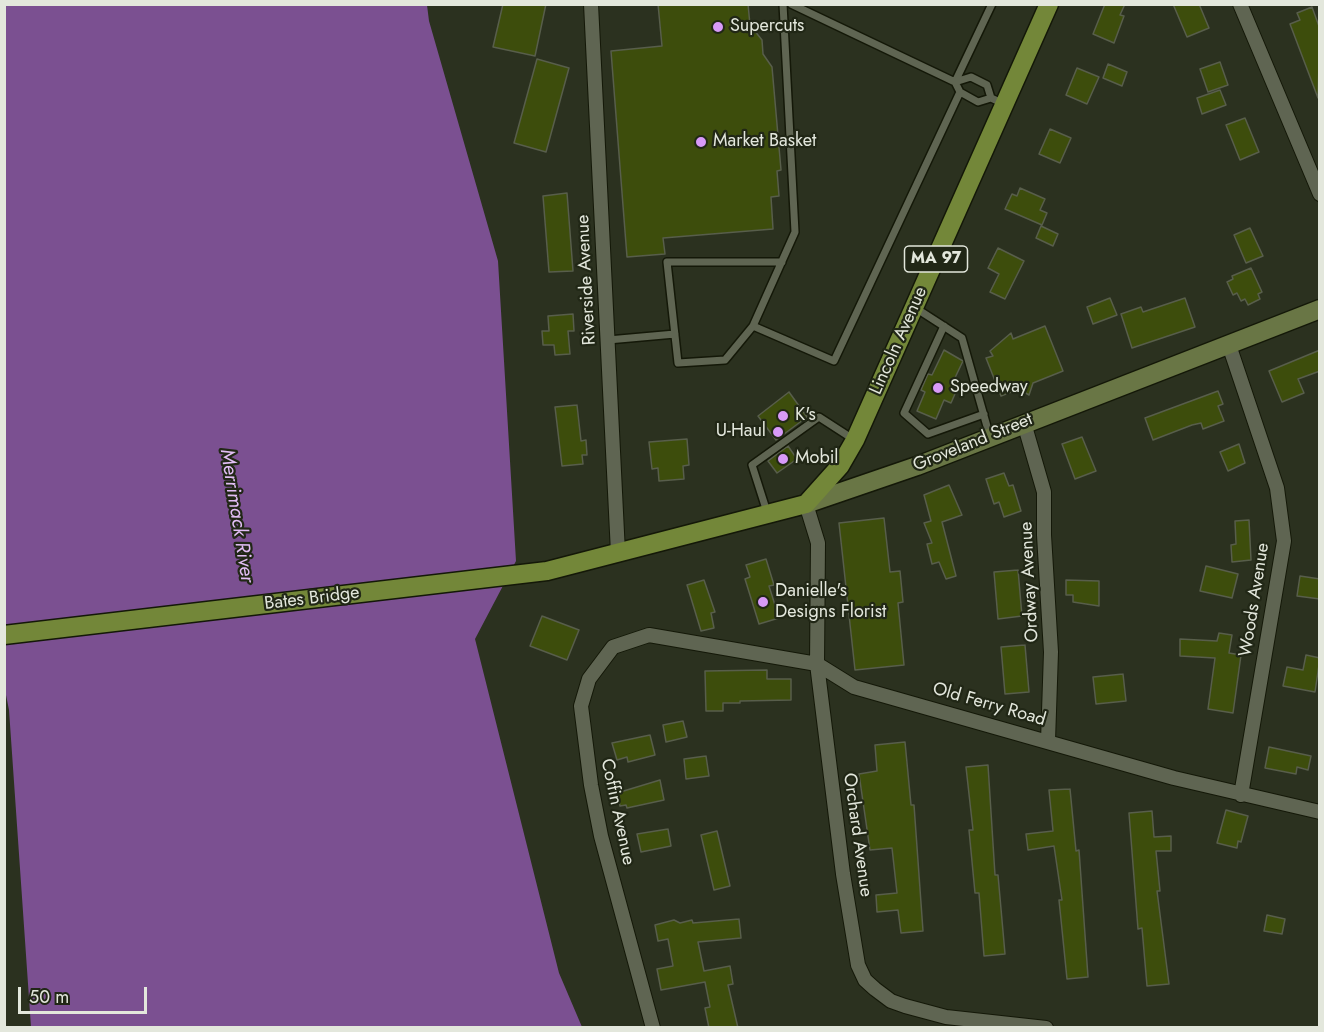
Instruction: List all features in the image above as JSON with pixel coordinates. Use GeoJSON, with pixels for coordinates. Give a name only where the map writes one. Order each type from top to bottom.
{"type":"FeatureCollection","features":[{"type":"Feature","properties":{"kind":"main road","name":"Lincoln Avenue"},"geometry":{"type":"LineString","coordinates":[[806,504],[840,466],[855,440],[914,307],[998,101],[1049,4]]}},
{"type":"Feature","properties":{"kind":"main road","name":"Groveland Street"},"geometry":{"type":"LineString","coordinates":[[618,554],[806,504],[917,466],[1320,309]]}},
{"type":"Feature","properties":{"kind":"main road","name":"Bates Bridge"},"geometry":{"type":"LineString","coordinates":[[4,635],[547,571],[618,554]]}},
{"type":"Feature","properties":{"kind":"street","name":"Riverside Avenue"},"geometry":{"type":"LineString","coordinates":[[591,4],[618,554]]}},
{"type":"Feature","properties":{"kind":"street"},"geometry":{"type":"LineString","coordinates":[[1240,4],[1320,194]]}},
{"type":"Feature","properties":{"kind":"street","name":"Woods Avenue"},"geometry":{"type":"LineString","coordinates":[[1229,345],[1274,479],[1284,542],[1240,795]]}},
{"type":"Feature","properties":{"kind":"street","name":"Ordway Avenue"},"geometry":{"type":"LineString","coordinates":[[1024,423],[1044,492],[1044,535],[1052,652],[1048,741]]}},
{"type":"Feature","properties":{"kind":"street","name":"Orchard Avenue"},"geometry":{"type":"LineString","coordinates":[[806,504],[818,543],[817,664],[858,964],[866,980],[882,995],[905,1006],[946,1017],[1047,1028]]}},
{"type":"Feature","properties":{"kind":"street","name":"Old Ferry Road"},"geometry":{"type":"LineString","coordinates":[[650,634],[817,664],[854,687],[1240,795],[1320,812]]}},
{"type":"Feature","properties":{"kind":"street","name":"Coffin Avenue"},"geometry":{"type":"LineString","coordinates":[[650,634],[613,647],[589,679],[581,706],[589,775],[602,836],[653,1028]]}},
{"type":"Feature","properties":{"kind":"lane"},"geometry":{"type":"LineString","coordinates":[[782,262],[667,262],[678,363],[726,360],[753,326],[782,262],[795,232],[783,4]]}},
{"type":"Feature","properties":{"kind":"lane"},"geometry":{"type":"LineString","coordinates":[[791,4],[956,82],[960,92],[978,102],[998,101]]}},
{"type":"Feature","properties":{"kind":"lane"},"geometry":{"type":"LineString","coordinates":[[815,14],[819,4]]}},
{"type":"Feature","properties":{"kind":"lane"},"geometry":{"type":"LineString","coordinates":[[956,82],[992,4]]}},
{"type":"Feature","properties":{"kind":"lane"},"geometry":{"type":"LineString","coordinates":[[956,82],[971,77],[987,84],[998,101]]}},
{"type":"Feature","properties":{"kind":"lane"},"geometry":{"type":"LineString","coordinates":[[753,326],[834,361],[960,92]]}},
{"type":"Feature","properties":{"kind":"lane"},"geometry":{"type":"LineString","coordinates":[[914,307],[962,338],[990,436]]}},
{"type":"Feature","properties":{"kind":"lane"},"geometry":{"type":"LineString","coordinates":[[944,326],[903,413],[928,434],[984,414]]}},
{"type":"Feature","properties":{"kind":"lane"},"geometry":{"type":"LineString","coordinates":[[608,340],[675,334]]}},
{"type":"Feature","properties":{"kind":"lane"},"geometry":{"type":"LineString","coordinates":[[767,514],[752,465],[819,417],[855,440]]}},
{"type":"Feature","properties":{"kind":"water","name":"Merrimack River"},"geometry":{"type":"Polygon","coordinates":[[[4,5],[427,5],[429,21],[498,261],[516,561],[475,639],[559,973],[582,1027],[31,1027],[9,710],[4,685],[4,5]]]}},
{"type":"Feature","properties":{"kind":"building"},"geometry":{"type":"Polygon","coordinates":[[[503,4],[546,4],[535,56],[493,47],[503,4]]]}},
{"type":"Feature","properties":{"kind":"building"},"geometry":{"type":"Polygon","coordinates":[[[658,4],[748,4],[750,25],[762,40],[763,54],[772,67],[781,170],[777,171],[779,196],[771,197],[773,229],[663,238],[665,254],[627,257],[611,51],[662,46],[658,4]]]}},
{"type":"Feature","properties":{"kind":"building"},"geometry":{"type":"Polygon","coordinates":[[[1105,4],[1125,4],[1120,15],[1124,16],[1114,43],[1093,34],[1105,4]]]}},
{"type":"Feature","properties":{"kind":"building"},"geometry":{"type":"Polygon","coordinates":[[[1173,4],[1199,4],[1209,28],[1187,37],[1173,4]]]}},
{"type":"Feature","properties":{"kind":"building"},"geometry":{"type":"Polygon","coordinates":[[[1312,7],[1320,29],[1318,98],[1290,24],[1300,20],[1297,13],[1312,7]]]}},
{"type":"Feature","properties":{"kind":"building"},"geometry":{"type":"Polygon","coordinates":[[[537,59],[569,68],[546,152],[514,143],[537,59]]]}},
{"type":"Feature","properties":{"kind":"building"},"geometry":{"type":"Polygon","coordinates":[[[1220,62],[1228,85],[1208,92],[1200,69],[1220,62]]]}},
{"type":"Feature","properties":{"kind":"building"},"geometry":{"type":"Polygon","coordinates":[[[1108,64],[1127,72],[1122,86],[1103,78],[1108,64]]]}},
{"type":"Feature","properties":{"kind":"building"},"geometry":{"type":"Polygon","coordinates":[[[1077,68],[1099,77],[1087,104],[1066,95],[1077,68]]]}},
{"type":"Feature","properties":{"kind":"building"},"geometry":{"type":"Polygon","coordinates":[[[1220,90],[1226,105],[1202,114],[1197,98],[1220,90]]]}},
{"type":"Feature","properties":{"kind":"building"},"geometry":{"type":"Polygon","coordinates":[[[1245,118],[1259,152],[1240,160],[1226,125],[1245,118]]]}},
{"type":"Feature","properties":{"kind":"building"},"geometry":{"type":"Polygon","coordinates":[[[1050,129],[1071,138],[1060,163],[1039,154],[1050,129]]]}},
{"type":"Feature","properties":{"kind":"building"},"geometry":{"type":"Polygon","coordinates":[[[1020,188],[1045,199],[1040,210],[1047,213],[1042,225],[1005,209],[1012,194],[1017,196],[1020,188]]]}},
{"type":"Feature","properties":{"kind":"building"},"geometry":{"type":"Polygon","coordinates":[[[567,193],[573,271],[549,272],[543,196],[567,193]]]}},
{"type":"Feature","properties":{"kind":"building"},"geometry":{"type":"Polygon","coordinates":[[[1041,226],[1058,234],[1053,246],[1036,238],[1041,226]]]}},
{"type":"Feature","properties":{"kind":"building"},"geometry":{"type":"Polygon","coordinates":[[[1250,228],[1263,256],[1246,263],[1234,235],[1250,228]]]}},
{"type":"Feature","properties":{"kind":"building"},"geometry":{"type":"Polygon","coordinates":[[[998,248],[1024,261],[1005,299],[990,292],[999,274],[988,268],[998,248]]]}},
{"type":"Feature","properties":{"kind":"building"},"geometry":{"type":"Polygon","coordinates":[[[1251,268],[1262,292],[1258,294],[1260,299],[1248,305],[1245,299],[1241,301],[1237,293],[1233,295],[1227,282],[1233,279],[1232,276],[1251,268]]]}},
{"type":"Feature","properties":{"kind":"building"},"geometry":{"type":"Polygon","coordinates":[[[1110,298],[1117,315],[1093,324],[1087,307],[1110,298]]]}},
{"type":"Feature","properties":{"kind":"building"},"geometry":{"type":"Polygon","coordinates":[[[1185,298],[1195,327],[1132,348],[1121,314],[1141,307],[1143,312],[1185,298]]]}},
{"type":"Feature","properties":{"kind":"building"},"geometry":{"type":"Polygon","coordinates":[[[573,314],[574,331],[568,331],[570,354],[555,355],[554,345],[543,345],[542,331],[549,331],[548,316],[573,314]]]}},
{"type":"Feature","properties":{"kind":"building"},"geometry":{"type":"Polygon","coordinates":[[[1045,326],[1063,371],[1033,383],[1029,395],[1019,389],[1001,396],[986,358],[993,356],[990,351],[1011,333],[1013,339],[1045,326]]]}},
{"type":"Feature","properties":{"kind":"building"},"geometry":{"type":"Polygon","coordinates":[[[944,350],[963,361],[952,384],[958,387],[951,403],[944,400],[936,419],[917,411],[925,392],[921,390],[928,374],[932,375],[944,350]]]}},
{"type":"Feature","properties":{"kind":"building"},"geometry":{"type":"Polygon","coordinates":[[[1320,350],[1320,371],[1298,379],[1304,393],[1282,402],[1269,371],[1320,350]]]}},
{"type":"Feature","properties":{"kind":"building"},"geometry":{"type":"Polygon","coordinates":[[[1218,391],[1223,404],[1218,406],[1224,421],[1203,429],[1201,423],[1192,425],[1153,440],[1145,418],[1218,391]]]}},
{"type":"Feature","properties":{"kind":"building","name":"K's"},"geometry":{"type":"Polygon","coordinates":[[[789,392],[807,417],[776,440],[758,416],[789,392]]]}},
{"type":"Feature","properties":{"kind":"building"},"geometry":{"type":"Polygon","coordinates":[[[577,405],[581,441],[586,440],[587,455],[582,455],[583,464],[562,466],[555,407],[577,405]]]}},
{"type":"Feature","properties":{"kind":"building"},"geometry":{"type":"Polygon","coordinates":[[[1082,437],[1096,471],[1075,479],[1062,444],[1082,437]]]}},
{"type":"Feature","properties":{"kind":"building"},"geometry":{"type":"Polygon","coordinates":[[[687,439],[689,465],[683,466],[684,479],[659,481],[658,468],[652,469],[649,442],[687,439]]]}},
{"type":"Feature","properties":{"kind":"building"},"geometry":{"type":"Polygon","coordinates":[[[1239,444],[1245,463],[1228,471],[1220,452],[1239,444]]]}},
{"type":"Feature","properties":{"kind":"building"},"geometry":{"type":"Polygon","coordinates":[[[788,446],[797,459],[777,473],[768,461],[788,446]]]}},
{"type":"Feature","properties":{"kind":"building"},"geometry":{"type":"Polygon","coordinates":[[[1004,473],[1009,486],[1013,485],[1021,511],[1004,517],[999,502],[994,504],[986,479],[1004,473]]]}},
{"type":"Feature","properties":{"kind":"building"},"geometry":{"type":"Polygon","coordinates":[[[949,485],[962,515],[942,522],[956,576],[946,579],[939,562],[932,564],[927,544],[932,543],[924,523],[931,521],[924,495],[949,485]]]}},
{"type":"Feature","properties":{"kind":"building"},"geometry":{"type":"Polygon","coordinates":[[[884,518],[890,572],[900,571],[903,602],[898,603],[904,665],[855,670],[839,523],[884,518]]]}},
{"type":"Feature","properties":{"kind":"building"},"geometry":{"type":"Polygon","coordinates":[[[1249,520],[1251,560],[1232,562],[1231,545],[1236,544],[1235,521],[1249,520]]]}},
{"type":"Feature","properties":{"kind":"building","name":"Danielle's Designs Florist"},"geometry":{"type":"Polygon","coordinates":[[[766,559],[774,585],[769,586],[779,618],[759,624],[745,579],[750,577],[746,565],[766,559]]]}},
{"type":"Feature","properties":{"kind":"building"},"geometry":{"type":"Polygon","coordinates":[[[1206,566],[1238,574],[1232,598],[1200,591],[1206,566]]]}},
{"type":"Feature","properties":{"kind":"building"},"geometry":{"type":"Polygon","coordinates":[[[1018,570],[1022,616],[998,619],[994,572],[1018,570]]]}},
{"type":"Feature","properties":{"kind":"building"},"geometry":{"type":"Polygon","coordinates":[[[1300,576],[1320,579],[1320,599],[1297,596],[1300,576]]]}},
{"type":"Feature","properties":{"kind":"building"},"geometry":{"type":"Polygon","coordinates":[[[704,580],[715,612],[711,613],[714,628],[701,631],[687,585],[704,580]]]}},
{"type":"Feature","properties":{"kind":"building"},"geometry":{"type":"Polygon","coordinates":[[[1066,580],[1099,581],[1099,606],[1073,602],[1073,595],[1066,595],[1066,580]]]}},
{"type":"Feature","properties":{"kind":"building"},"geometry":{"type":"Polygon","coordinates":[[[542,616],[579,630],[567,660],[530,646],[542,616]]]}},
{"type":"Feature","properties":{"kind":"building"},"geometry":{"type":"Polygon","coordinates":[[[1219,633],[1232,635],[1229,653],[1241,655],[1233,713],[1208,709],[1215,658],[1180,656],[1180,639],[1217,641],[1219,633]]]}},
{"type":"Feature","properties":{"kind":"building"},"geometry":{"type":"Polygon","coordinates":[[[1025,645],[1029,692],[1005,694],[1001,647],[1025,645]]]}},
{"type":"Feature","properties":{"kind":"building"},"geometry":{"type":"Polygon","coordinates":[[[1306,655],[1320,658],[1315,692],[1283,686],[1287,667],[1303,670],[1306,655]]]}},
{"type":"Feature","properties":{"kind":"building"},"geometry":{"type":"Polygon","coordinates":[[[767,670],[767,679],[791,679],[791,700],[723,703],[723,711],[706,711],[705,671],[767,670]]]}},
{"type":"Feature","properties":{"kind":"building"},"geometry":{"type":"Polygon","coordinates":[[[1123,674],[1126,701],[1096,704],[1093,677],[1123,674]]]}},
{"type":"Feature","properties":{"kind":"building"},"geometry":{"type":"Polygon","coordinates":[[[683,721],[687,737],[666,742],[663,725],[683,721]]]}},
{"type":"Feature","properties":{"kind":"building"},"geometry":{"type":"Polygon","coordinates":[[[650,735],[655,755],[628,762],[627,757],[617,760],[612,743],[650,735]]]}},
{"type":"Feature","properties":{"kind":"building"},"geometry":{"type":"Polygon","coordinates":[[[905,742],[911,805],[914,805],[923,931],[901,933],[898,910],[877,912],[876,895],[897,893],[892,848],[870,850],[859,774],[877,771],[875,745],[905,742]]]}},
{"type":"Feature","properties":{"kind":"building"},"geometry":{"type":"Polygon","coordinates":[[[1269,747],[1311,756],[1308,770],[1297,767],[1296,774],[1265,768],[1269,747]]]}},
{"type":"Feature","properties":{"kind":"building"},"geometry":{"type":"Polygon","coordinates":[[[706,756],[709,776],[686,779],[684,759],[706,756]]]}},
{"type":"Feature","properties":{"kind":"building"},"geometry":{"type":"Polygon","coordinates":[[[988,765],[995,875],[998,875],[1005,954],[984,956],[979,893],[975,893],[969,830],[973,830],[966,767],[988,765]]]}},
{"type":"Feature","properties":{"kind":"building"},"geometry":{"type":"Polygon","coordinates":[[[660,780],[664,800],[627,808],[626,805],[620,806],[617,793],[660,780]]]}},
{"type":"Feature","properties":{"kind":"building"},"geometry":{"type":"Polygon","coordinates":[[[1070,789],[1076,851],[1079,850],[1088,977],[1067,979],[1059,900],[1062,900],[1054,846],[1028,850],[1026,834],[1053,831],[1049,790],[1070,789]]]}},
{"type":"Feature","properties":{"kind":"building"},"geometry":{"type":"Polygon","coordinates":[[[1226,810],[1248,816],[1241,842],[1238,841],[1237,848],[1217,843],[1226,810]]]}},
{"type":"Feature","properties":{"kind":"building"},"geometry":{"type":"Polygon","coordinates":[[[1152,811],[1154,837],[1171,836],[1171,851],[1156,851],[1160,891],[1157,891],[1169,984],[1147,986],[1142,928],[1138,929],[1129,813],[1152,811]]]}},
{"type":"Feature","properties":{"kind":"building"},"geometry":{"type":"Polygon","coordinates":[[[668,829],[671,846],[641,852],[637,834],[668,829]]]}},
{"type":"Feature","properties":{"kind":"building"},"geometry":{"type":"Polygon","coordinates":[[[717,831],[730,886],[714,890],[701,835],[717,831]]]}},
{"type":"Feature","properties":{"kind":"building"},"geometry":{"type":"Polygon","coordinates":[[[1267,915],[1285,919],[1282,934],[1264,931],[1267,915]]]}},
{"type":"Feature","properties":{"kind":"building"},"geometry":{"type":"Polygon","coordinates":[[[739,919],[741,938],[698,942],[704,971],[730,966],[733,984],[728,985],[738,1028],[709,1028],[705,1008],[710,1007],[705,982],[661,990],[657,969],[673,966],[668,939],[658,941],[655,925],[674,920],[680,923],[692,920],[693,923],[739,919]]]}},
{"type":"Feature","properties":{"kind":"place","name":"Supercuts"},"geometry":{"type":"Point","coordinates":[718,27]}},
{"type":"Feature","properties":{"kind":"place","name":"Market Basket"},"geometry":{"type":"Point","coordinates":[701,142]}},
{"type":"Feature","properties":{"kind":"place","name":"Speedway"},"geometry":{"type":"Point","coordinates":[938,388]}},
{"type":"Feature","properties":{"kind":"place","name":"K's"},"geometry":{"type":"Point","coordinates":[783,416]}},
{"type":"Feature","properties":{"kind":"place","name":"U-Haul"},"geometry":{"type":"Point","coordinates":[778,432]}},
{"type":"Feature","properties":{"kind":"place","name":"Mobil"},"geometry":{"type":"Point","coordinates":[783,459]}},
{"type":"Feature","properties":{"kind":"place","name":"Danielle's Designs Florist"},"geometry":{"type":"Point","coordinates":[763,602]}}]}
